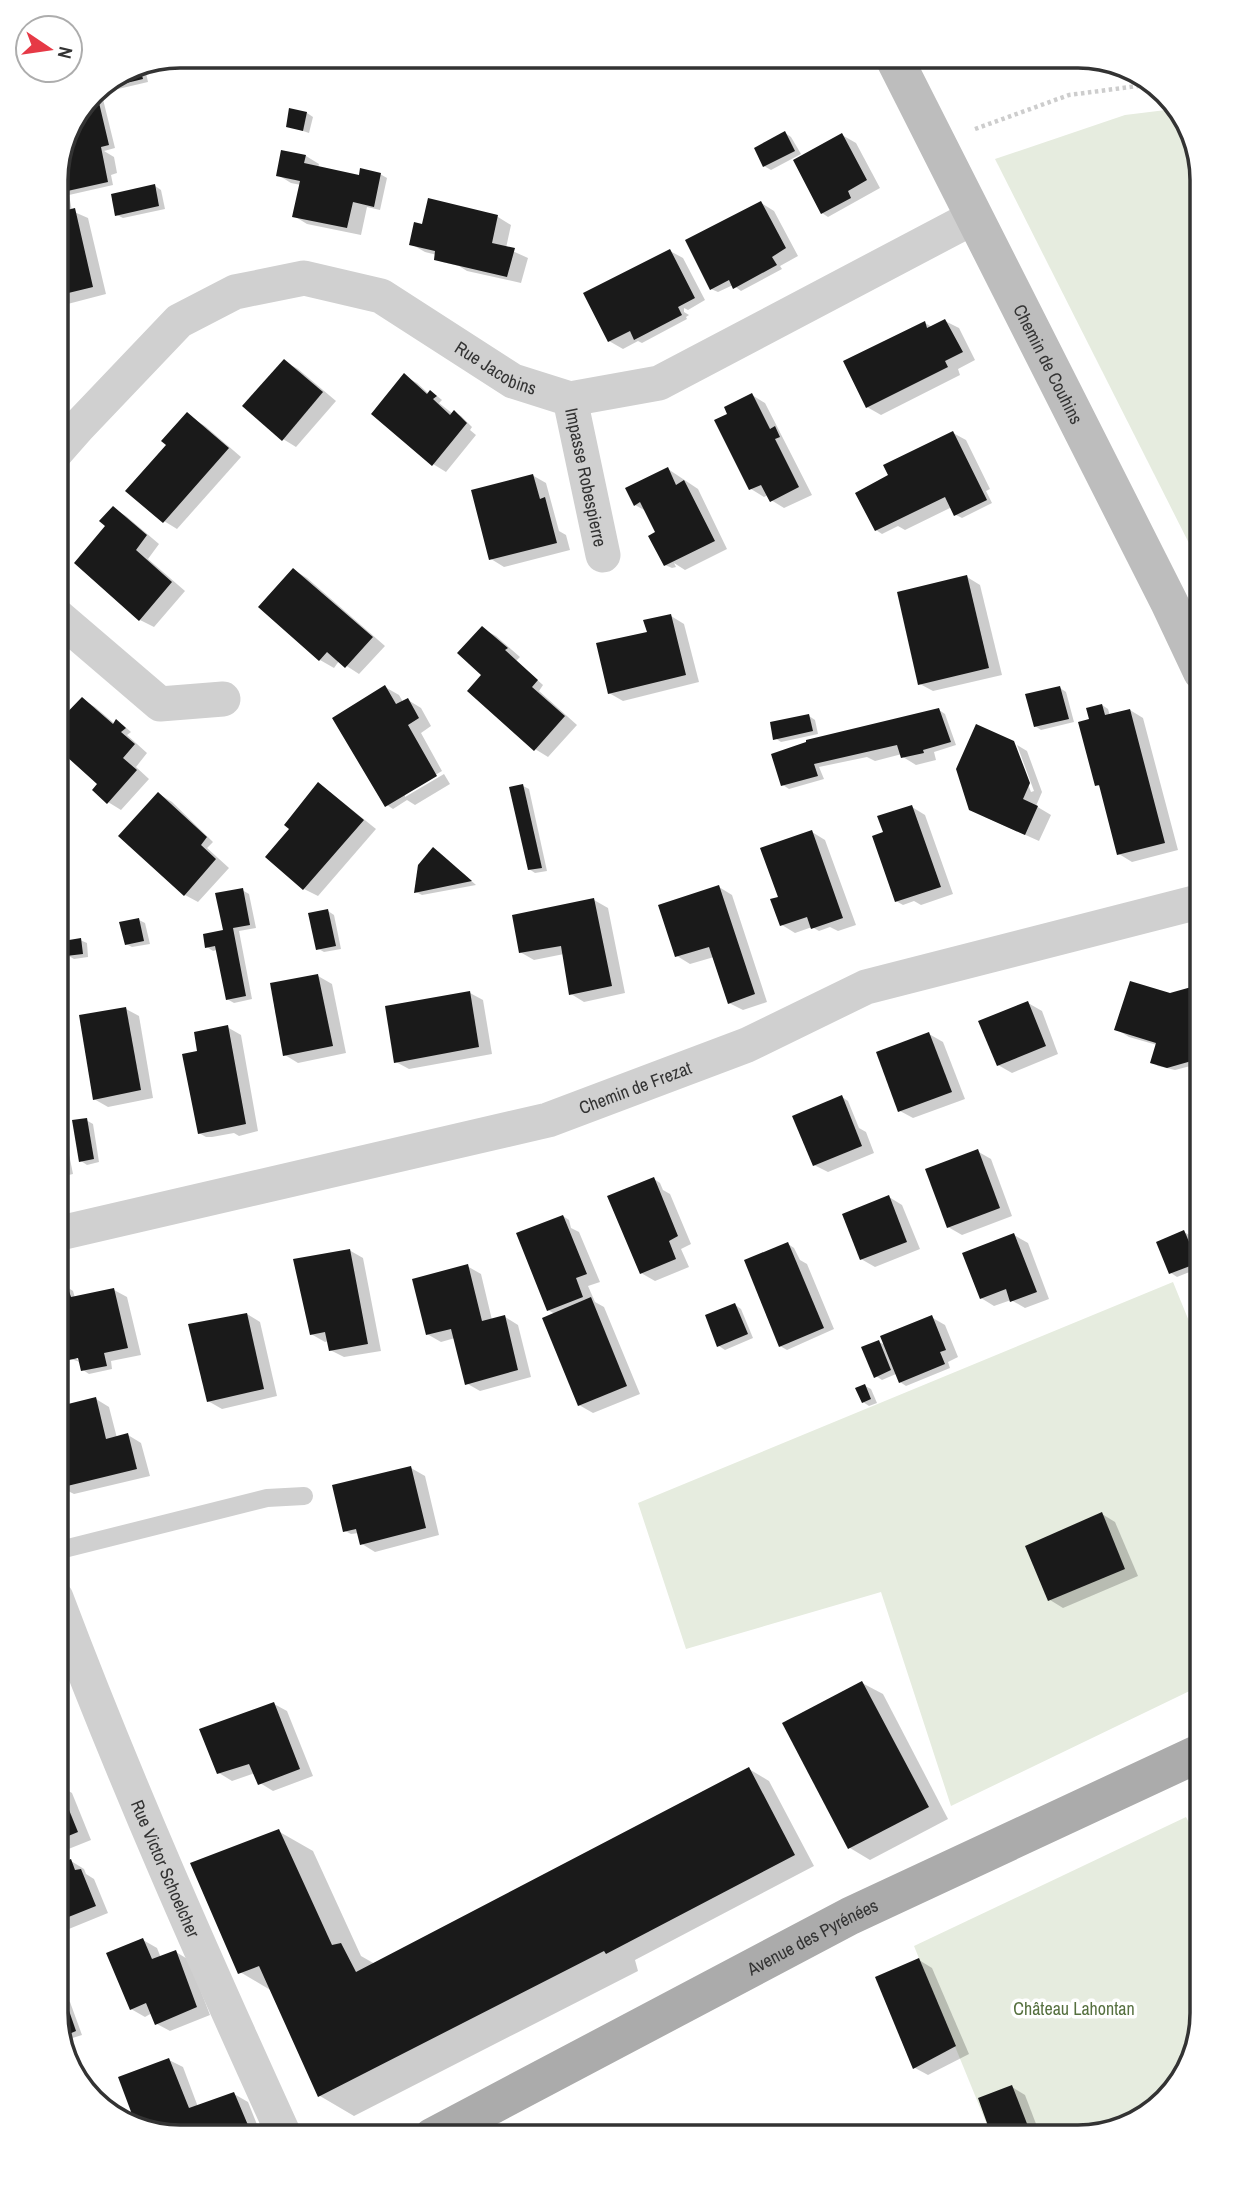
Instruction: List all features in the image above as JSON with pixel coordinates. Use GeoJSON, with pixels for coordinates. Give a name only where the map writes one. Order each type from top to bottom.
{"type":"FeatureCollection","features":[{"type":"Feature","properties":{"kind":"main road","name":"Avenue des Pyrénées"},"geometry":{"type":"LineString","coordinates":[[455,2125],[850,1916],[1190,1758]]}},
{"type":"Feature","properties":{"kind":"street","name":"Chemin de Couhins"},"geometry":{"type":"LineString","coordinates":[[899,68],[1190,647]]}},
{"type":"Feature","properties":{"kind":"street","name":"Rue Jacobins"},"geometry":{"type":"LineString","coordinates":[[68,423],[179,321],[235,292],[304,278],[381,296],[513,382],[570,399],[659,383],[974,217]]}},
{"type":"Feature","properties":{"kind":"street","name":"Impasse Robespierre"},"geometry":{"type":"LineString","coordinates":[[570,399],[603,555]]}},
{"type":"Feature","properties":{"kind":"street"},"geometry":{"type":"LineString","coordinates":[[68,625],[160,704],[223,699]]}},
{"type":"Feature","properties":{"kind":"street","name":"Chemin de Frezat"},"geometry":{"type":"LineString","coordinates":[[68,1231],[548,1121],[747,1045],[866,987],[1190,904]]}},
{"type":"Feature","properties":{"kind":"street","name":"Rue Victor Schoelcher"},"geometry":{"type":"LineString","coordinates":[[68,1629],[184,1914],[280,2125]]}},
{"type":"Feature","properties":{"kind":"lane"},"geometry":{"type":"LineString","coordinates":[[68,1549],[267,1498],[304,1496]]}},
{"type":"Feature","properties":{"kind":"path"},"geometry":{"type":"LineString","coordinates":[[939,147],[986,124],[1069,95],[1138,86]]}},
{"type":"Feature","properties":{"kind":"green space"},"geometry":{"type":"Polygon","coordinates":[[[1165,110],[1178,131],[1188,159],[1190,545],[995,159],[1125,115],[1165,110]]]}},
{"type":"Feature","properties":{"kind":"green space"},"geometry":{"type":"Polygon","coordinates":[[[1173,1282],[1190,1324],[1190,1691],[951,1806],[881,1592],[686,1649],[638,1503],[1173,1282]]]}},
{"type":"Feature","properties":{"kind":"green space","name":"Château Lahontan"},"geometry":{"type":"Polygon","coordinates":[[[1186,1817],[1190,1824],[1190,2013],[1186,2042],[1175,2069],[1162,2087],[1140,2106],[1127,2113],[1092,2124],[987,2125],[914,1946],[1186,1817]]]}},
{"type":"Feature","properties":{"kind":"building"},"geometry":{"type":"Polygon","coordinates":[[[142,75],[143,79],[123,84],[142,75]]]}},
{"type":"Feature","properties":{"kind":"building"},"geometry":{"type":"Polygon","coordinates":[[[99,103],[109,145],[101,147],[108,182],[68,191],[72,151],[80,131],[99,103]]]}},
{"type":"Feature","properties":{"kind":"building"},"geometry":{"type":"Polygon","coordinates":[[[289,108],[307,112],[303,131],[286,127],[289,108]]]}},
{"type":"Feature","properties":{"kind":"building"},"geometry":{"type":"Polygon","coordinates":[[[785,131],[795,151],[763,167],[754,148],[785,131]]]}},
{"type":"Feature","properties":{"kind":"building"},"geometry":{"type":"Polygon","coordinates":[[[842,133],[867,180],[848,191],[851,198],[821,214],[793,160],[842,133]]]}},
{"type":"Feature","properties":{"kind":"building"},"geometry":{"type":"Polygon","coordinates":[[[281,150],[306,155],[304,163],[359,175],[360,168],[381,173],[374,207],[353,202],[347,228],[292,217],[300,181],[276,176],[281,150]]]}},
{"type":"Feature","properties":{"kind":"building"},"geometry":{"type":"Polygon","coordinates":[[[155,184],[159,206],[115,216],[111,194],[155,184]]]}},
{"type":"Feature","properties":{"kind":"building"},"geometry":{"type":"Polygon","coordinates":[[[428,198],[498,215],[492,243],[515,248],[507,277],[434,260],[435,251],[409,245],[414,222],[422,224],[428,198]]]}},
{"type":"Feature","properties":{"kind":"building"},"geometry":{"type":"Polygon","coordinates":[[[761,201],[786,248],[772,257],[777,265],[733,289],[729,280],[710,290],[685,240],[761,201]]]}},
{"type":"Feature","properties":{"kind":"building"},"geometry":{"type":"Polygon","coordinates":[[[75,208],[93,287],[68,293],[68,210],[75,208]]]}},
{"type":"Feature","properties":{"kind":"building"},"geometry":{"type":"Polygon","coordinates":[[[670,249],[695,298],[678,307],[682,315],[634,340],[630,331],[608,342],[583,293],[670,249]]]}},
{"type":"Feature","properties":{"kind":"building"},"geometry":{"type":"Polygon","coordinates":[[[945,319],[963,352],[945,361],[948,367],[866,408],[843,361],[925,321],[927,328],[945,319]]]}},
{"type":"Feature","properties":{"kind":"building"},"geometry":{"type":"Polygon","coordinates":[[[284,359],[323,392],[282,441],[242,406],[284,359]]]}},
{"type":"Feature","properties":{"kind":"building"},"geometry":{"type":"Polygon","coordinates":[[[404,373],[427,394],[430,390],[437,396],[433,399],[450,415],[454,410],[467,423],[432,466],[371,414],[404,373]]]}},
{"type":"Feature","properties":{"kind":"building"},"geometry":{"type":"Polygon","coordinates":[[[752,393],[770,429],[775,426],[780,437],[775,439],[799,487],[770,502],[761,485],[749,490],[714,420],[727,414],[724,407],[752,393]]]}},
{"type":"Feature","properties":{"kind":"building"},"geometry":{"type":"Polygon","coordinates":[[[187,412],[229,448],[163,523],[125,491],[166,445],[161,441],[187,412]]]}},
{"type":"Feature","properties":{"kind":"building"},"geometry":{"type":"Polygon","coordinates":[[[953,431],[987,500],[954,516],[945,497],[875,531],[855,493],[888,475],[883,465],[953,431]]]}},
{"type":"Feature","properties":{"kind":"building"},"geometry":{"type":"Polygon","coordinates":[[[668,467],[676,485],[684,480],[715,541],[664,566],[648,536],[655,532],[640,502],[634,506],[625,488],[668,467]]]}},
{"type":"Feature","properties":{"kind":"building"},"geometry":{"type":"Polygon","coordinates":[[[533,474],[540,499],[545,497],[557,543],[489,560],[471,490],[533,474]]]}},
{"type":"Feature","properties":{"kind":"building"},"geometry":{"type":"Polygon","coordinates":[[[113,506],[147,535],[136,550],[172,582],[139,621],[74,563],[105,526],[99,521],[113,506]]]}},
{"type":"Feature","properties":{"kind":"building"},"geometry":{"type":"Polygon","coordinates":[[[293,568],[373,637],[345,668],[327,652],[319,661],[258,607],[293,568]]]}},
{"type":"Feature","properties":{"kind":"building"},"geometry":{"type":"Polygon","coordinates":[[[967,575],[989,668],[918,685],[897,592],[967,575]]]}},
{"type":"Feature","properties":{"kind":"building"},"geometry":{"type":"Polygon","coordinates":[[[671,614],[686,675],[608,694],[596,643],[647,632],[643,620],[671,614]]]}},
{"type":"Feature","properties":{"kind":"building"},"geometry":{"type":"Polygon","coordinates":[[[482,626],[508,648],[505,650],[538,680],[532,687],[565,716],[534,751],[467,691],[481,675],[457,653],[482,626]]]}},
{"type":"Feature","properties":{"kind":"building"},"geometry":{"type":"Polygon","coordinates":[[[385,685],[396,704],[408,698],[419,718],[408,725],[437,776],[385,807],[332,718],[385,685]]]}},
{"type":"Feature","properties":{"kind":"building"},"geometry":{"type":"Polygon","coordinates":[[[1060,686],[1069,719],[1034,727],[1025,694],[1060,686]]]}},
{"type":"Feature","properties":{"kind":"building"},"geometry":{"type":"Polygon","coordinates":[[[82,697],[113,724],[116,719],[126,728],[121,732],[135,744],[123,758],[137,770],[107,804],[92,790],[97,784],[68,758],[68,712],[82,697]]]}},
{"type":"Feature","properties":{"kind":"building"},"geometry":{"type":"Polygon","coordinates":[[[1102,704],[1105,715],[1130,709],[1165,843],[1117,855],[1099,785],[1095,786],[1078,722],[1089,719],[1086,708],[1102,704]]]}},
{"type":"Feature","properties":{"kind":"building"},"geometry":{"type":"Polygon","coordinates":[[[939,708],[951,742],[923,750],[924,753],[901,758],[897,745],[814,764],[818,776],[781,786],[771,754],[806,740],[939,708]]]}},
{"type":"Feature","properties":{"kind":"building"},"geometry":{"type":"Polygon","coordinates":[[[809,714],[813,731],[773,740],[770,722],[809,714]]]}},
{"type":"Feature","properties":{"kind":"building"},"geometry":{"type":"Polygon","coordinates":[[[976,724],[1014,741],[1030,783],[1023,799],[1038,806],[1025,835],[969,810],[956,769],[976,724]]]}},
{"type":"Feature","properties":{"kind":"building"},"geometry":{"type":"Polygon","coordinates":[[[318,782],[364,820],[303,890],[265,857],[289,829],[284,825],[318,782]]]}},
{"type":"Feature","properties":{"kind":"building"},"geometry":{"type":"Polygon","coordinates":[[[523,784],[542,868],[528,870],[509,787],[523,784]]]}},
{"type":"Feature","properties":{"kind":"building"},"geometry":{"type":"Polygon","coordinates":[[[158,792],[207,837],[201,845],[216,859],[184,896],[118,836],[158,792]]]}},
{"type":"Feature","properties":{"kind":"building"},"geometry":{"type":"Polygon","coordinates":[[[912,805],[941,887],[895,902],[872,836],[883,832],[877,816],[912,805]]]}},
{"type":"Feature","properties":{"kind":"building"},"geometry":{"type":"Polygon","coordinates":[[[812,830],[843,918],[811,929],[807,917],[780,926],[770,899],[778,897],[760,848],[812,830]]]}},
{"type":"Feature","properties":{"kind":"building"},"geometry":{"type":"Polygon","coordinates":[[[433,847],[472,881],[414,893],[418,865],[433,847]]]}},
{"type":"Feature","properties":{"kind":"building"},"geometry":{"type":"Polygon","coordinates":[[[719,885],[755,994],[728,1004],[709,947],[675,957],[658,905],[719,885]]]}},
{"type":"Feature","properties":{"kind":"building"},"geometry":{"type":"Polygon","coordinates":[[[243,888],[250,925],[233,928],[246,996],[226,1000],[215,946],[205,948],[203,934],[223,930],[215,893],[243,888]]]}},
{"type":"Feature","properties":{"kind":"building"},"geometry":{"type":"Polygon","coordinates":[[[594,898],[612,986],[569,995],[561,946],[519,953],[512,915],[594,898]]]}},
{"type":"Feature","properties":{"kind":"building"},"geometry":{"type":"Polygon","coordinates":[[[328,909],[336,946],[316,950],[308,913],[328,909]]]}},
{"type":"Feature","properties":{"kind":"building"},"geometry":{"type":"Polygon","coordinates":[[[139,918],[144,941],[125,945],[119,922],[139,918]]]}},
{"type":"Feature","properties":{"kind":"building"},"geometry":{"type":"Polygon","coordinates":[[[81,938],[83,954],[68,956],[68,940],[81,938]]]}},
{"type":"Feature","properties":{"kind":"building"},"geometry":{"type":"Polygon","coordinates":[[[318,974],[333,1046],[283,1056],[270,983],[318,974]]]}},
{"type":"Feature","properties":{"kind":"building"},"geometry":{"type":"Polygon","coordinates":[[[1130,981],[1170,993],[1190,987],[1190,1061],[1167,1068],[1150,1063],[1156,1043],[1114,1030],[1130,981]]]}},
{"type":"Feature","properties":{"kind":"building"},"geometry":{"type":"Polygon","coordinates":[[[470,991],[479,1047],[394,1063],[385,1006],[470,991]]]}},
{"type":"Feature","properties":{"kind":"building"},"geometry":{"type":"Polygon","coordinates":[[[1028,1001],[1046,1046],[997,1066],[978,1021],[1028,1001]]]}},
{"type":"Feature","properties":{"kind":"building"},"geometry":{"type":"Polygon","coordinates":[[[126,1007],[141,1090],[93,1100],[79,1015],[126,1007]]]}},
{"type":"Feature","properties":{"kind":"building"},"geometry":{"type":"Polygon","coordinates":[[[228,1025],[246,1124],[198,1134],[182,1054],[197,1051],[194,1032],[228,1025]]]}},
{"type":"Feature","properties":{"kind":"building"},"geometry":{"type":"Polygon","coordinates":[[[929,1032],[952,1092],[898,1112],[876,1052],[929,1032]]]}},
{"type":"Feature","properties":{"kind":"building"},"geometry":{"type":"Polygon","coordinates":[[[842,1095],[862,1146],[813,1166],[792,1116],[842,1095]]]}},
{"type":"Feature","properties":{"kind":"building"},"geometry":{"type":"Polygon","coordinates":[[[87,1118],[94,1159],[79,1162],[72,1120],[87,1118]]]}},
{"type":"Feature","properties":{"kind":"building"},"geometry":{"type":"Polygon","coordinates":[[[978,1149],[1000,1208],[947,1228],[925,1169],[978,1149]]]}},
{"type":"Feature","properties":{"kind":"building"},"geometry":{"type":"Polygon","coordinates":[[[654,1177],[678,1236],[669,1241],[676,1259],[640,1274],[607,1196],[654,1177]]]}},
{"type":"Feature","properties":{"kind":"building"},"geometry":{"type":"Polygon","coordinates":[[[889,1195],[907,1242],[860,1260],[842,1214],[889,1195]]]}},
{"type":"Feature","properties":{"kind":"building"},"geometry":{"type":"Polygon","coordinates":[[[563,1215],[587,1274],[576,1278],[583,1297],[547,1311],[516,1233],[563,1215]]]}},
{"type":"Feature","properties":{"kind":"building"},"geometry":{"type":"Polygon","coordinates":[[[1184,1230],[1190,1244],[1190,1266],[1169,1274],[1156,1242],[1184,1230]]]}},
{"type":"Feature","properties":{"kind":"building"},"geometry":{"type":"Polygon","coordinates":[[[1014,1233],[1037,1292],[1010,1302],[1006,1289],[980,1299],[962,1253],[1014,1233]]]}},
{"type":"Feature","properties":{"kind":"building"},"geometry":{"type":"Polygon","coordinates":[[[788,1242],[824,1328],[779,1347],[744,1260],[788,1242]]]}},
{"type":"Feature","properties":{"kind":"building"},"geometry":{"type":"Polygon","coordinates":[[[350,1249],[368,1344],[329,1351],[325,1332],[310,1335],[293,1259],[350,1249]]]}},
{"type":"Feature","properties":{"kind":"building"},"geometry":{"type":"Polygon","coordinates":[[[468,1264],[482,1321],[505,1315],[518,1370],[465,1385],[451,1329],[426,1335],[412,1279],[468,1264]]]}},
{"type":"Feature","properties":{"kind":"building"},"geometry":{"type":"Polygon","coordinates":[[[68,1288],[71,1297],[114,1288],[128,1348],[104,1353],[107,1366],[81,1371],[78,1358],[69,1360],[68,1288]]]}},
{"type":"Feature","properties":{"kind":"building"},"geometry":{"type":"Polygon","coordinates":[[[591,1297],[627,1386],[578,1406],[542,1318],[591,1297]]]}},
{"type":"Feature","properties":{"kind":"building"},"geometry":{"type":"Polygon","coordinates":[[[735,1303],[748,1334],[717,1347],[705,1315],[735,1303]]]}},
{"type":"Feature","properties":{"kind":"building"},"geometry":{"type":"Polygon","coordinates":[[[247,1313],[264,1389],[207,1402],[188,1324],[247,1313]]]}},
{"type":"Feature","properties":{"kind":"building"},"geometry":{"type":"Polygon","coordinates":[[[932,1315],[946,1350],[940,1352],[945,1364],[899,1383],[880,1336],[932,1315]]]}},
{"type":"Feature","properties":{"kind":"building"},"geometry":{"type":"Polygon","coordinates":[[[879,1340],[891,1370],[874,1378],[861,1347],[879,1340]]]}},
{"type":"Feature","properties":{"kind":"building"},"geometry":{"type":"Polygon","coordinates":[[[865,1384],[871,1399],[862,1403],[855,1388],[865,1384]]]}},
{"type":"Feature","properties":{"kind":"building"},"geometry":{"type":"Polygon","coordinates":[[[96,1397],[106,1439],[128,1433],[137,1469],[68,1486],[68,1404],[96,1397]]]}},
{"type":"Feature","properties":{"kind":"building"},"geometry":{"type":"Polygon","coordinates":[[[411,1466],[426,1528],[360,1545],[356,1529],[343,1532],[332,1485],[411,1466]]]}},
{"type":"Feature","properties":{"kind":"building"},"geometry":{"type":"Polygon","coordinates":[[[1102,1512],[1125,1569],[1048,1601],[1025,1546],[1102,1512]]]}},
{"type":"Feature","properties":{"kind":"building"},"geometry":{"type":"Polygon","coordinates":[[[862,1681],[929,1807],[848,1849],[782,1723],[862,1681]]]}},
{"type":"Feature","properties":{"kind":"building"},"geometry":{"type":"Polygon","coordinates":[[[274,1702],[300,1769],[258,1785],[249,1764],[217,1774],[199,1729],[274,1702]]]}},
{"type":"Feature","properties":{"kind":"building"},"geometry":{"type":"Polygon","coordinates":[[[749,1767],[795,1855],[606,1954],[604,1951],[318,2097],[259,1966],[238,1974],[190,1863],[279,1829],[332,1945],[341,1943],[356,1972],[749,1767]]]}},
{"type":"Feature","properties":{"kind":"building"},"geometry":{"type":"Polygon","coordinates":[[[68,1808],[78,1832],[68,1836],[68,1808]]]}},
{"type":"Feature","properties":{"kind":"building"},"geometry":{"type":"Polygon","coordinates":[[[71,1859],[75,1870],[81,1869],[96,1906],[68,1917],[68,1860],[71,1859]]]}},
{"type":"Feature","properties":{"kind":"building"},"geometry":{"type":"Polygon","coordinates":[[[143,1938],[152,1959],[176,1950],[197,2007],[155,2025],[146,2003],[130,2010],[106,1953],[143,1938]]]}},
{"type":"Feature","properties":{"kind":"building"},"geometry":{"type":"Polygon","coordinates":[[[919,1958],[956,2046],[913,2069],[875,1977],[919,1958]]]}},
{"type":"Feature","properties":{"kind":"building"},"geometry":{"type":"Polygon","coordinates":[[[68,2008],[76,2031],[70,2034],[68,2008]]]}},
{"type":"Feature","properties":{"kind":"building"},"geometry":{"type":"Polygon","coordinates":[[[169,2058],[189,2108],[234,2092],[248,2125],[173,2125],[144,2119],[132,2113],[118,2077],[169,2058]]]}},
{"type":"Feature","properties":{"kind":"building"},"geometry":{"type":"Polygon","coordinates":[[[1012,2085],[1028,2125],[988,2125],[978,2098],[1012,2085]]]}}]}
